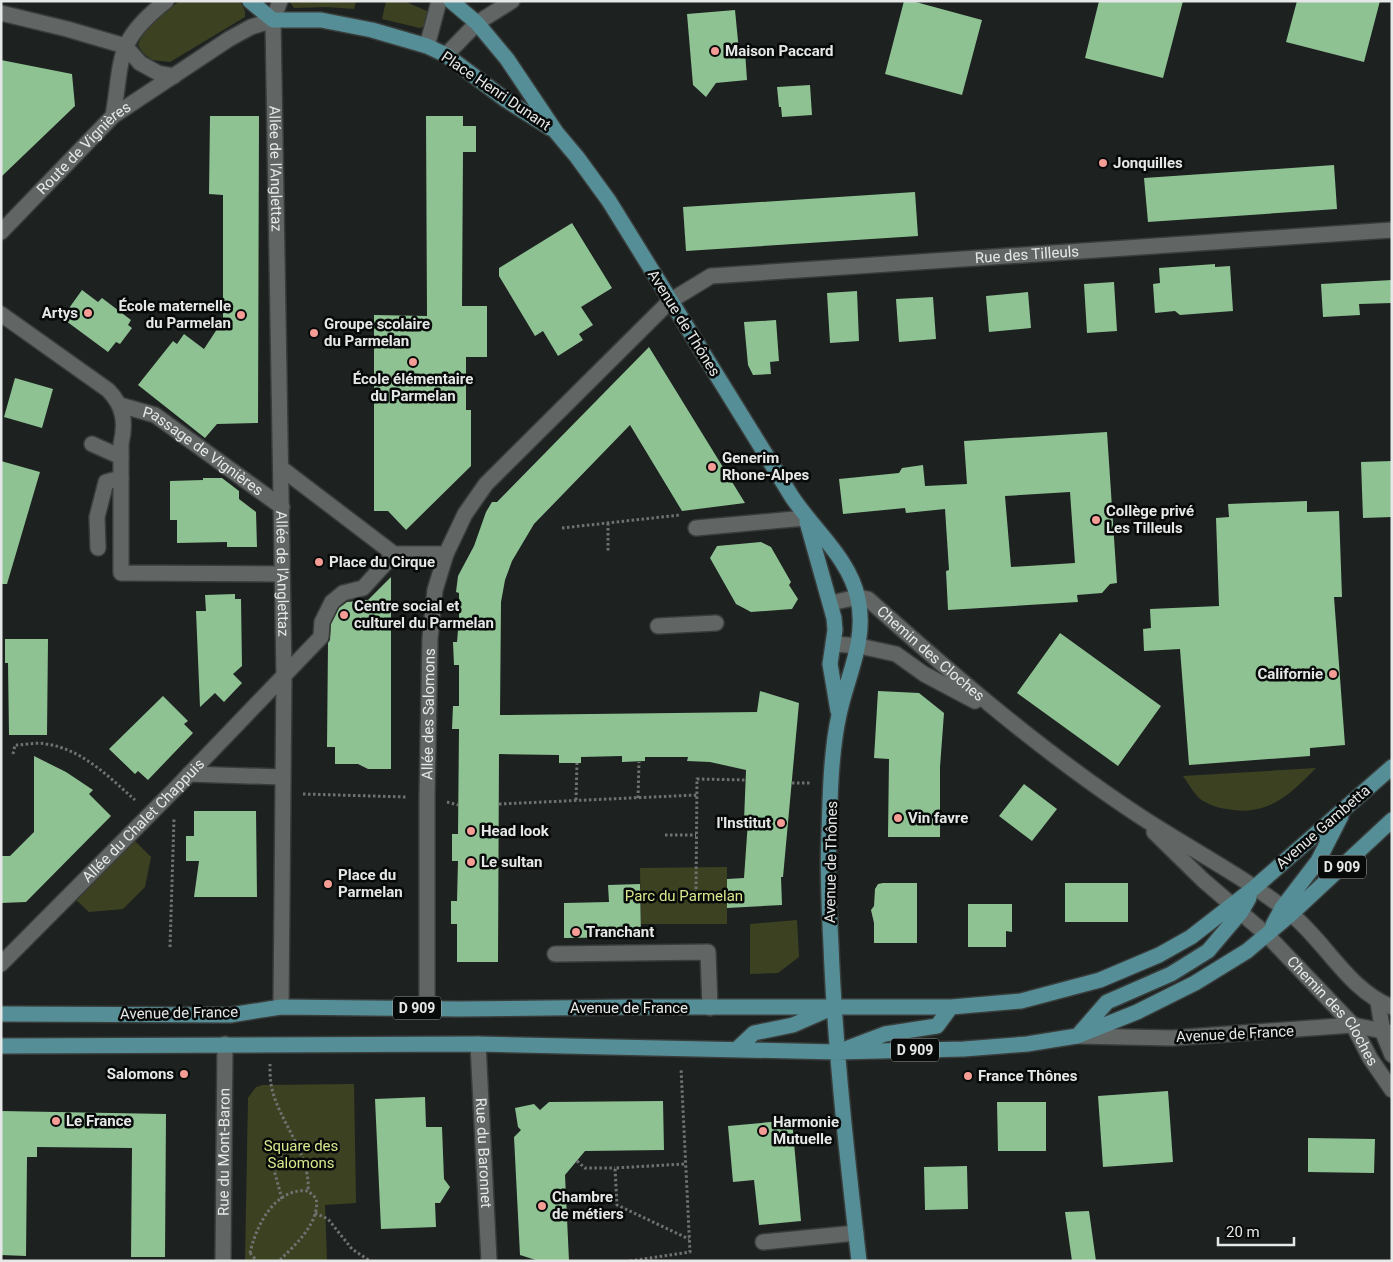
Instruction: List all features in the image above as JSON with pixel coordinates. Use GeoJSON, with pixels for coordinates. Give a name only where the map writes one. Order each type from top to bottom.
{"type":"FeatureCollection","features":[{"type":"Feature","properties":{"kind":"main road"},"geometry":{"type":"LineString","coordinates":[[250,1],[273,20]]}},
{"type":"Feature","properties":{"kind":"main road","name":"Place Henri Dunant"},"geometry":{"type":"LineString","coordinates":[[451,1],[477,23],[507,59],[556,132]]}},
{"type":"Feature","properties":{"kind":"main road","name":"Place Henri Dunant"},"geometry":{"type":"LineString","coordinates":[[273,20],[321,20],[372,30],[427,46],[446,55],[506,100],[556,132]]}},
{"type":"Feature","properties":{"kind":"main road","name":"Avenue de Thônes"},"geometry":{"type":"LineString","coordinates":[[556,132],[577,156],[609,201],[806,518],[837,554],[850,576],[858,597],[860,612],[859,646],[838,716]]}},
{"type":"Feature","properties":{"kind":"main road","name":"Avenue de Thônes"},"geometry":{"type":"LineString","coordinates":[[806,518],[817,564],[831,603],[835,630],[830,664],[838,716],[828,861],[833,1008],[837,1052]]}},
{"type":"Feature","properties":{"kind":"main road","name":"Avenue Gambetta"},"geometry":{"type":"LineString","coordinates":[[1237,909],[1254,888],[1392,767]]}},
{"type":"Feature","properties":{"kind":"main road"},"geometry":{"type":"LineString","coordinates":[[1287,911],[1318,861],[1344,809]]}},
{"type":"Feature","properties":{"kind":"main road","name":"D 909"},"geometry":{"type":"LineString","coordinates":[[1287,911],[1392,820]]}},
{"type":"Feature","properties":{"kind":"main road"},"geometry":{"type":"LineString","coordinates":[[1077,1036],[1107,1002],[1171,974],[1208,951],[1237,909]]}},
{"type":"Feature","properties":{"kind":"main road","name":"Avenue de France"},"geometry":{"type":"LineString","coordinates":[[1,1014],[230,1014],[281,1007],[952,1008],[1021,1001],[1100,980],[1159,955],[1237,909]]}},
{"type":"Feature","properties":{"kind":"main road","name":"Avenue de France"},"geometry":{"type":"LineString","coordinates":[[1,1046],[478,1044],[837,1052],[964,1049],[1027,1044],[1077,1036],[1136,1012],[1217,972],[1267,935],[1287,911]]}},
{"type":"Feature","properties":{"kind":"main road"},"geometry":{"type":"LineString","coordinates":[[737,1049],[754,1033],[793,1025],[833,1008]]}},
{"type":"Feature","properties":{"kind":"main road"},"geometry":{"type":"LineString","coordinates":[[859,1261],[837,1052],[885,1034],[937,1026],[952,1008]]}},
{"type":"Feature","properties":{"kind":"street"},"geometry":{"type":"LineString","coordinates":[[113,116],[120,62],[125,46],[140,23],[166,1]]}},
{"type":"Feature","properties":{"kind":"street"},"geometry":{"type":"LineString","coordinates":[[273,20],[280,1]]}},
{"type":"Feature","properties":{"kind":"street"},"geometry":{"type":"LineString","coordinates":[[427,46],[439,1]]}},
{"type":"Feature","properties":{"kind":"street"},"geometry":{"type":"LineString","coordinates":[[446,55],[477,23],[512,1]]}},
{"type":"Feature","properties":{"kind":"street"},"geometry":{"type":"LineString","coordinates":[[1,13],[67,28],[125,46],[140,63],[158,73],[174,76]]}},
{"type":"Feature","properties":{"kind":"street","name":"Place Henri Dunant"},"geometry":{"type":"LineString","coordinates":[[174,76],[251,27],[273,20]]}},
{"type":"Feature","properties":{"kind":"street","name":"Allée de l'Anglettaz"},"geometry":{"type":"LineString","coordinates":[[273,20],[284,674],[281,1007]]}},
{"type":"Feature","properties":{"kind":"street","name":"Route de Vignières"},"geometry":{"type":"LineString","coordinates":[[1,232],[113,116],[174,76]]}},
{"type":"Feature","properties":{"kind":"street","name":"Rue des Tilleuls"},"geometry":{"type":"LineString","coordinates":[[670,301],[711,276],[1392,230]]}},
{"type":"Feature","properties":{"kind":"street","name":"Allée des Salomons"},"geometry":{"type":"LineString","coordinates":[[427,1008],[427,797],[432,612],[440,572],[446,554],[465,514],[486,484],[670,301]]}},
{"type":"Feature","properties":{"kind":"street"},"geometry":{"type":"LineString","coordinates":[[1,314],[108,390],[120,406]]}},
{"type":"Feature","properties":{"kind":"street","name":"Passage de Vignières"},"geometry":{"type":"LineString","coordinates":[[282,507],[155,415],[120,406],[124,426],[121,457],[121,573],[282,574]]}},
{"type":"Feature","properties":{"kind":"street"},"geometry":{"type":"LineString","coordinates":[[92,444],[121,457]]}},
{"type":"Feature","properties":{"kind":"street"},"geometry":{"type":"LineString","coordinates":[[281,468],[394,554],[446,554]]}},
{"type":"Feature","properties":{"kind":"street"},"geometry":{"type":"LineString","coordinates":[[98,548],[97,517],[106,482],[121,478]]}},
{"type":"Feature","properties":{"kind":"street"},"geometry":{"type":"LineString","coordinates":[[696,528],[806,518]]}},
{"type":"Feature","properties":{"kind":"street","name":"Allée du Chalet Chappuis"},"geometry":{"type":"LineString","coordinates":[[1,964],[175,789],[321,637],[322,622],[332,602],[343,593],[363,588],[394,554]]}},
{"type":"Feature","properties":{"kind":"street"},"geometry":{"type":"LineString","coordinates":[[831,603],[858,597]]}},
{"type":"Feature","properties":{"kind":"street","name":"Chemin des Cloches"},"geometry":{"type":"LineString","coordinates":[[858,597],[868,599],[998,713],[1135,813],[1287,911],[1318,939],[1366,994],[1385,1004],[1392,1055]]}},
{"type":"Feature","properties":{"kind":"street"},"geometry":{"type":"LineString","coordinates":[[658,626],[716,623]]}},
{"type":"Feature","properties":{"kind":"street","name":"Chemin des Cloches"},"geometry":{"type":"LineString","coordinates":[[834,644],[859,646],[896,654],[924,674],[998,713]]}},
{"type":"Feature","properties":{"kind":"street"},"geometry":{"type":"LineString","coordinates":[[189,774],[282,776]]}},
{"type":"Feature","properties":{"kind":"street","name":"Chemin des Cloches"},"geometry":{"type":"LineString","coordinates":[[1135,813],[1203,880],[1267,935],[1353,1026],[1370,1058],[1392,1090]]}},
{"type":"Feature","properties":{"kind":"street"},"geometry":{"type":"LineString","coordinates":[[1,964],[34,948]]}},
{"type":"Feature","properties":{"kind":"street"},"geometry":{"type":"LineString","coordinates":[[555,954],[708,952],[710,1008]]}},
{"type":"Feature","properties":{"kind":"street","name":"Avenue de France"},"geometry":{"type":"LineString","coordinates":[[1077,1036],[1172,1038],[1353,1026],[1388,1033]]}},
{"type":"Feature","properties":{"kind":"street","name":"Rue du Mont-Baron"},"geometry":{"type":"LineString","coordinates":[[223,1261],[225,1044]]}},
{"type":"Feature","properties":{"kind":"street","name":"Rue du Baronnet"},"geometry":{"type":"LineString","coordinates":[[478,1044],[489,1261]]}},
{"type":"Feature","properties":{"kind":"street"},"geometry":{"type":"LineString","coordinates":[[763,1242],[856,1234]]}},
{"type":"Feature","properties":{"kind":"path"},"geometry":{"type":"LineString","coordinates":[[608,523],[608,551]]}},
{"type":"Feature","properties":{"kind":"path"},"geometry":{"type":"LineString","coordinates":[[13,754],[15,745],[38,744],[46,744],[71,752],[98,767],[150,814]]}},
{"type":"Feature","properties":{"kind":"path"},"geometry":{"type":"LineString","coordinates":[[638,798],[639,762]]}},
{"type":"Feature","properties":{"kind":"path"},"geometry":{"type":"LineString","coordinates":[[576,800],[577,763]]}},
{"type":"Feature","properties":{"kind":"path"},"geometry":{"type":"LineString","coordinates":[[669,894],[696,892],[698,779],[746,780]]}},
{"type":"Feature","properties":{"kind":"path"},"geometry":{"type":"LineString","coordinates":[[170,947],[175,789]]}},
{"type":"Feature","properties":{"kind":"path"},"geometry":{"type":"LineString","coordinates":[[282,794],[427,797]]}},
{"type":"Feature","properties":{"kind":"path"},"geometry":{"type":"LineString","coordinates":[[499,804],[697,795]]}},
{"type":"Feature","properties":{"kind":"path"},"geometry":{"type":"LineString","coordinates":[[664,835],[696,835]]}},
{"type":"Feature","properties":{"kind":"path"},"geometry":{"type":"LineString","coordinates":[[269,1044],[271,1085],[308,1180],[308,1191]]}},
{"type":"Feature","properties":{"kind":"path"},"geometry":{"type":"LineString","coordinates":[[630,1261],[690,1252],[684,1164],[681,1048]]}},
{"type":"Feature","properties":{"kind":"path"},"geometry":{"type":"LineString","coordinates":[[282,1199],[274,1170],[282,1152],[295,1145]]}},
{"type":"Feature","properties":{"kind":"path"},"geometry":{"type":"LineString","coordinates":[[577,1161],[585,1168],[684,1164]]}},
{"type":"Feature","properties":{"kind":"path"},"geometry":{"type":"LineString","coordinates":[[615,1168],[617,1205],[689,1239]]}},
{"type":"Feature","properties":{"kind":"path"},"geometry":{"type":"LineString","coordinates":[[257,1261],[250,1253],[253,1242],[271,1206],[293,1193],[308,1191],[316,1198],[315,1213],[309,1228],[279,1261]]}},
{"type":"Feature","properties":{"kind":"path"},"geometry":{"type":"LineString","coordinates":[[315,1213],[328,1219],[354,1252],[370,1261]]}},
{"type":"Feature","properties":{"kind":"green space"},"geometry":{"type":"Polygon","coordinates":[[[180,1],[240,1],[245,11],[245,17],[170,62],[152,60],[143,53],[138,45],[141,38],[155,20],[180,1]]]}},
{"type":"Feature","properties":{"kind":"green space"},"geometry":{"type":"Polygon","coordinates":[[[289,1],[356,1],[354,9],[327,7],[294,8],[289,1]]]}},
{"type":"Feature","properties":{"kind":"green space"},"geometry":{"type":"Polygon","coordinates":[[[386,1],[404,1],[427,11],[427,25],[420,28],[382,19],[386,1]]]}},
{"type":"Feature","properties":{"kind":"green space"},"geometry":{"type":"Polygon","coordinates":[[[1316,768],[1297,787],[1277,802],[1254,810],[1241,811],[1220,808],[1205,802],[1197,796],[1183,776],[1316,768]]]}},
{"type":"Feature","properties":{"kind":"green space"},"geometry":{"type":"Polygon","coordinates":[[[134,840],[151,857],[145,887],[123,909],[89,912],[76,900],[134,840]]]}},
{"type":"Feature","properties":{"kind":"green space","name":"Parc du Parmelan"},"geometry":{"type":"Polygon","coordinates":[[[727,867],[727,924],[641,924],[640,868],[727,867]]]}},
{"type":"Feature","properties":{"kind":"green space"},"geometry":{"type":"Polygon","coordinates":[[[797,920],[799,957],[778,973],[750,974],[750,924],[797,920]]]}},
{"type":"Feature","properties":{"kind":"green space","name":"Square des Salomons"},"geometry":{"type":"Polygon","coordinates":[[[354,1084],[356,1203],[325,1205],[327,1261],[245,1261],[248,1098],[256,1087],[263,1085],[354,1084]]]}},
{"type":"Feature","properties":{"kind":"building"},"geometry":{"type":"Polygon","coordinates":[[[904,1],[912,1],[982,20],[962,95],[885,74],[904,1]]]}},
{"type":"Feature","properties":{"kind":"building"},"geometry":{"type":"Polygon","coordinates":[[[1099,1],[1183,1],[1163,78],[1085,58],[1099,1]]]}},
{"type":"Feature","properties":{"kind":"building"},"geometry":{"type":"Polygon","coordinates":[[[1297,1],[1380,1],[1364,62],[1286,42],[1297,1]]]}},
{"type":"Feature","properties":{"kind":"building","name":"Maison Paccard"},"geometry":{"type":"Polygon","coordinates":[[[735,10],[739,51],[745,51],[747,80],[716,83],[706,97],[693,85],[687,14],[735,10]]]}},
{"type":"Feature","properties":{"kind":"building"},"geometry":{"type":"Polygon","coordinates":[[[1,60],[72,74],[75,106],[1,177],[1,60]]]}},
{"type":"Feature","properties":{"kind":"building"},"geometry":{"type":"Polygon","coordinates":[[[810,85],[812,115],[782,117],[777,87],[810,85]]]}},
{"type":"Feature","properties":{"kind":"building"},"geometry":{"type":"Polygon","coordinates":[[[210,116],[259,116],[258,423],[217,424],[205,438],[138,385],[173,341],[177,344],[184,334],[204,349],[223,320],[223,195],[209,194],[210,116]]]}},
{"type":"Feature","properties":{"kind":"building"},"geometry":{"type":"Polygon","coordinates":[[[426,116],[463,116],[463,126],[476,126],[476,152],[463,152],[462,306],[487,306],[487,357],[466,357],[466,410],[471,410],[471,466],[406,530],[388,511],[374,511],[374,315],[427,316],[426,116]]]}},
{"type":"Feature","properties":{"kind":"building"},"geometry":{"type":"Polygon","coordinates":[[[1334,165],[1337,209],[1148,222],[1144,178],[1334,165]]]}},
{"type":"Feature","properties":{"kind":"building"},"geometry":{"type":"Polygon","coordinates":[[[915,192],[918,236],[686,251],[683,207],[915,192]]]}},
{"type":"Feature","properties":{"kind":"building"},"geometry":{"type":"Polygon","coordinates":[[[572,223],[612,288],[581,307],[593,325],[579,334],[583,340],[558,356],[543,331],[535,336],[499,276],[499,268],[572,223]]]}},
{"type":"Feature","properties":{"kind":"building"},"geometry":{"type":"Polygon","coordinates":[[[1215,264],[1215,267],[1230,266],[1233,311],[1180,315],[1175,311],[1155,313],[1153,284],[1160,283],[1159,268],[1215,264]]]}},
{"type":"Feature","properties":{"kind":"building"},"geometry":{"type":"Polygon","coordinates":[[[1392,280],[1392,303],[1359,304],[1360,315],[1323,317],[1321,284],[1392,280]]]}},
{"type":"Feature","properties":{"kind":"building"},"geometry":{"type":"Polygon","coordinates":[[[1114,282],[1117,331],[1087,333],[1084,284],[1114,282]]]}},
{"type":"Feature","properties":{"kind":"building","name":"Artys"},"geometry":{"type":"Polygon","coordinates":[[[82,290],[98,302],[102,298],[131,320],[128,325],[132,328],[120,344],[116,342],[108,352],[62,318],[82,290]]]}},
{"type":"Feature","properties":{"kind":"building"},"geometry":{"type":"Polygon","coordinates":[[[857,291],[859,341],[830,343],[827,293],[857,291]]]}},
{"type":"Feature","properties":{"kind":"building"},"geometry":{"type":"Polygon","coordinates":[[[1028,292],[1031,328],[989,332],[986,296],[1028,292]]]}},
{"type":"Feature","properties":{"kind":"building"},"geometry":{"type":"Polygon","coordinates":[[[933,297],[936,339],[899,342],[896,299],[933,297]]]}},
{"type":"Feature","properties":{"kind":"building"},"geometry":{"type":"Polygon","coordinates":[[[776,320],[779,361],[770,362],[771,374],[753,375],[748,365],[744,322],[776,320]]]}},
{"type":"Feature","properties":{"kind":"building"},"geometry":{"type":"Polygon","coordinates":[[[649,347],[745,503],[682,511],[630,425],[534,524],[512,561],[505,580],[501,602],[500,715],[757,712],[760,691],[799,703],[783,877],[781,877],[782,905],[727,908],[727,879],[744,878],[748,821],[744,821],[746,770],[710,762],[687,761],[688,757],[645,757],[645,761],[622,762],[622,756],[581,757],[581,763],[559,763],[559,755],[499,754],[498,962],[457,962],[457,924],[451,924],[451,901],[457,901],[458,861],[452,861],[452,834],[458,834],[459,729],[452,729],[453,706],[459,706],[459,665],[454,665],[453,642],[457,642],[459,618],[459,593],[456,592],[458,576],[474,546],[486,512],[492,502],[497,502],[649,347]]]}},
{"type":"Feature","properties":{"kind":"building"},"geometry":{"type":"Polygon","coordinates":[[[15,378],[53,389],[42,428],[4,417],[15,378]]]}},
{"type":"Feature","properties":{"kind":"building"},"geometry":{"type":"Polygon","coordinates":[[[1107,432],[1117,583],[1110,584],[1102,593],[1077,595],[1078,602],[948,610],[946,571],[949,570],[945,509],[906,513],[905,508],[843,514],[839,479],[899,473],[902,468],[923,465],[925,486],[967,484],[964,441],[1107,432]],[[1070,492],[1005,496],[1011,567],[1075,563],[1070,492]]]}},
{"type":"Feature","properties":{"kind":"building"},"geometry":{"type":"Polygon","coordinates":[[[1,461],[40,472],[7,584],[1,584],[1,461]]]}},
{"type":"Feature","properties":{"kind":"building"},"geometry":{"type":"Polygon","coordinates":[[[1392,461],[1392,517],[1363,518],[1361,462],[1392,461]]]}},
{"type":"Feature","properties":{"kind":"building"},"geometry":{"type":"Polygon","coordinates":[[[203,478],[222,478],[239,491],[239,499],[256,512],[257,547],[227,547],[227,542],[177,543],[177,520],[170,520],[170,481],[203,480],[203,478]]]}},
{"type":"Feature","properties":{"kind":"building"},"geometry":{"type":"Polygon","coordinates":[[[1307,501],[1307,512],[1339,511],[1342,597],[1334,597],[1345,745],[1310,748],[1310,756],[1189,765],[1180,649],[1144,651],[1143,629],[1151,628],[1150,609],[1219,606],[1216,518],[1229,517],[1228,504],[1307,501]]]}},
{"type":"Feature","properties":{"kind":"building"},"geometry":{"type":"Polygon","coordinates":[[[761,542],[771,547],[791,582],[789,585],[798,599],[792,609],[751,612],[736,604],[710,558],[717,546],[761,542]]]}},
{"type":"Feature","properties":{"kind":"building"},"geometry":{"type":"Polygon","coordinates":[[[391,577],[391,769],[368,769],[358,764],[335,764],[335,747],[327,747],[328,643],[330,640],[331,624],[339,608],[347,602],[368,600],[391,577]]]}},
{"type":"Feature","properties":{"kind":"building"},"geometry":{"type":"Polygon","coordinates":[[[235,594],[235,599],[241,599],[242,666],[233,674],[242,683],[224,702],[215,693],[200,707],[196,611],[206,611],[205,595],[235,594]]]}},
{"type":"Feature","properties":{"kind":"building"},"geometry":{"type":"Polygon","coordinates":[[[1060,633],[1161,706],[1118,766],[1017,693],[1060,633]]]}},
{"type":"Feature","properties":{"kind":"building"},"geometry":{"type":"Polygon","coordinates":[[[5,639],[48,639],[47,735],[9,735],[8,663],[5,663],[5,639]]]}},
{"type":"Feature","properties":{"kind":"building"},"geometry":{"type":"Polygon","coordinates":[[[878,691],[919,693],[944,713],[940,767],[940,837],[888,837],[889,759],[874,758],[878,691]]]}},
{"type":"Feature","properties":{"kind":"building"},"geometry":{"type":"Polygon","coordinates":[[[163,696],[188,721],[184,724],[193,733],[148,780],[138,771],[135,774],[109,749],[163,696]]]}},
{"type":"Feature","properties":{"kind":"building"},"geometry":{"type":"Polygon","coordinates":[[[34,756],[66,772],[93,790],[89,794],[111,816],[26,902],[1,903],[1,856],[10,856],[34,832],[34,756]]]}},
{"type":"Feature","properties":{"kind":"building"},"geometry":{"type":"Polygon","coordinates":[[[1024,784],[1057,809],[1032,841],[999,816],[1024,784]]]}},
{"type":"Feature","properties":{"kind":"building"},"geometry":{"type":"Polygon","coordinates":[[[194,811],[256,811],[257,897],[194,897],[199,861],[186,861],[186,836],[194,836],[194,811]]]}},
{"type":"Feature","properties":{"kind":"building"},"geometry":{"type":"Polygon","coordinates":[[[917,883],[917,943],[874,943],[874,923],[871,910],[874,906],[875,889],[878,884],[917,883]]]}},
{"type":"Feature","properties":{"kind":"building"},"geometry":{"type":"Polygon","coordinates":[[[1065,883],[1128,883],[1128,922],[1065,922],[1065,883]]]}},
{"type":"Feature","properties":{"kind":"building"},"geometry":{"type":"Polygon","coordinates":[[[640,884],[641,937],[564,938],[564,903],[609,902],[608,885],[640,884]]]}},
{"type":"Feature","properties":{"kind":"building"},"geometry":{"type":"Polygon","coordinates":[[[968,904],[1012,904],[1012,932],[1006,931],[1006,947],[968,947],[968,904]]]}},
{"type":"Feature","properties":{"kind":"building"},"geometry":{"type":"Polygon","coordinates":[[[1168,1091],[1173,1162],[1103,1167],[1098,1096],[1168,1091]]]}},
{"type":"Feature","properties":{"kind":"building"},"geometry":{"type":"Polygon","coordinates":[[[425,1097],[426,1127],[442,1127],[444,1179],[450,1187],[440,1203],[435,1203],[436,1227],[381,1229],[375,1099],[425,1097]]]}},
{"type":"Feature","properties":{"kind":"building","name":"Chambre de métiers"},"geometry":{"type":"Polygon","coordinates":[[[663,1101],[664,1150],[585,1151],[565,1175],[569,1261],[539,1261],[520,1255],[514,1137],[521,1130],[518,1127],[515,1108],[534,1104],[540,1110],[549,1102],[663,1101]]]}},
{"type":"Feature","properties":{"kind":"building"},"geometry":{"type":"Polygon","coordinates":[[[997,1102],[1046,1102],[1046,1151],[998,1151],[997,1102]]]}},
{"type":"Feature","properties":{"kind":"building"},"geometry":{"type":"Polygon","coordinates":[[[1,1111],[166,1114],[165,1257],[131,1257],[132,1148],[37,1147],[37,1157],[27,1157],[26,1256],[1,1255],[1,1111]]]}},
{"type":"Feature","properties":{"kind":"building"},"geometry":{"type":"Polygon","coordinates":[[[792,1120],[801,1221],[759,1225],[754,1180],[733,1182],[728,1126],[792,1120]]]}},
{"type":"Feature","properties":{"kind":"building"},"geometry":{"type":"Polygon","coordinates":[[[1308,1138],[1375,1139],[1374,1173],[1308,1172],[1308,1138]]]}},
{"type":"Feature","properties":{"kind":"building"},"geometry":{"type":"Polygon","coordinates":[[[967,1166],[968,1209],[925,1210],[924,1167],[967,1166]]]}},
{"type":"Feature","properties":{"kind":"building"},"geometry":{"type":"Polygon","coordinates":[[[1089,1211],[1096,1261],[1072,1261],[1065,1212],[1089,1211]]]}},
{"type":"Feature","properties":{"kind":"place","name":"Maison Paccard"},"geometry":{"type":"Point","coordinates":[715,51]}},
{"type":"Feature","properties":{"kind":"place","name":"Jonquilles"},"geometry":{"type":"Point","coordinates":[1103,163]}},
{"type":"Feature","properties":{"kind":"place","name":"Artys"},"geometry":{"type":"Point","coordinates":[88,313]}},
{"type":"Feature","properties":{"kind":"place","name":"École maternelle du Parmelan"},"geometry":{"type":"Point","coordinates":[241,315]}},
{"type":"Feature","properties":{"kind":"place","name":"Groupe scolaire du Parmelan"},"geometry":{"type":"Point","coordinates":[314,333]}},
{"type":"Feature","properties":{"kind":"place","name":"École élémentaire du Parmelan"},"geometry":{"type":"Point","coordinates":[413,362]}},
{"type":"Feature","properties":{"kind":"place","name":"Generim Rhone-Alpes"},"geometry":{"type":"Point","coordinates":[712,467]}},
{"type":"Feature","properties":{"kind":"place","name":"Collège privé Les Tilleuls"},"geometry":{"type":"Point","coordinates":[1096,520]}},
{"type":"Feature","properties":{"kind":"place","name":"Place du Cirque"},"geometry":{"type":"Point","coordinates":[319,562]}},
{"type":"Feature","properties":{"kind":"place","name":"Centre social et culturel du Parmelan"},"geometry":{"type":"Point","coordinates":[344,615]}},
{"type":"Feature","properties":{"kind":"place","name":"Californie"},"geometry":{"type":"Point","coordinates":[1333,674]}},
{"type":"Feature","properties":{"kind":"place","name":"Vin favre"},"geometry":{"type":"Point","coordinates":[898,818]}},
{"type":"Feature","properties":{"kind":"place","name":"l'Institut"},"geometry":{"type":"Point","coordinates":[781,823]}},
{"type":"Feature","properties":{"kind":"place","name":"Head look"},"geometry":{"type":"Point","coordinates":[471,831]}},
{"type":"Feature","properties":{"kind":"place","name":"Le sultan"},"geometry":{"type":"Point","coordinates":[471,862]}},
{"type":"Feature","properties":{"kind":"place","name":"Place du Parmelan"},"geometry":{"type":"Point","coordinates":[328,884]}},
{"type":"Feature","properties":{"kind":"place","name":"Tranchant"},"geometry":{"type":"Point","coordinates":[576,932]}},
{"type":"Feature","properties":{"kind":"place","name":"Salomons"},"geometry":{"type":"Point","coordinates":[184,1074]}},
{"type":"Feature","properties":{"kind":"place","name":"France Thônes"},"geometry":{"type":"Point","coordinates":[968,1076]}},
{"type":"Feature","properties":{"kind":"place","name":"Le France"},"geometry":{"type":"Point","coordinates":[56,1121]}},
{"type":"Feature","properties":{"kind":"place","name":"Harmonie Mutuelle"},"geometry":{"type":"Point","coordinates":[763,1131]}},
{"type":"Feature","properties":{"kind":"place","name":"Chambre de métiers"},"geometry":{"type":"Point","coordinates":[542,1206]}}]}
